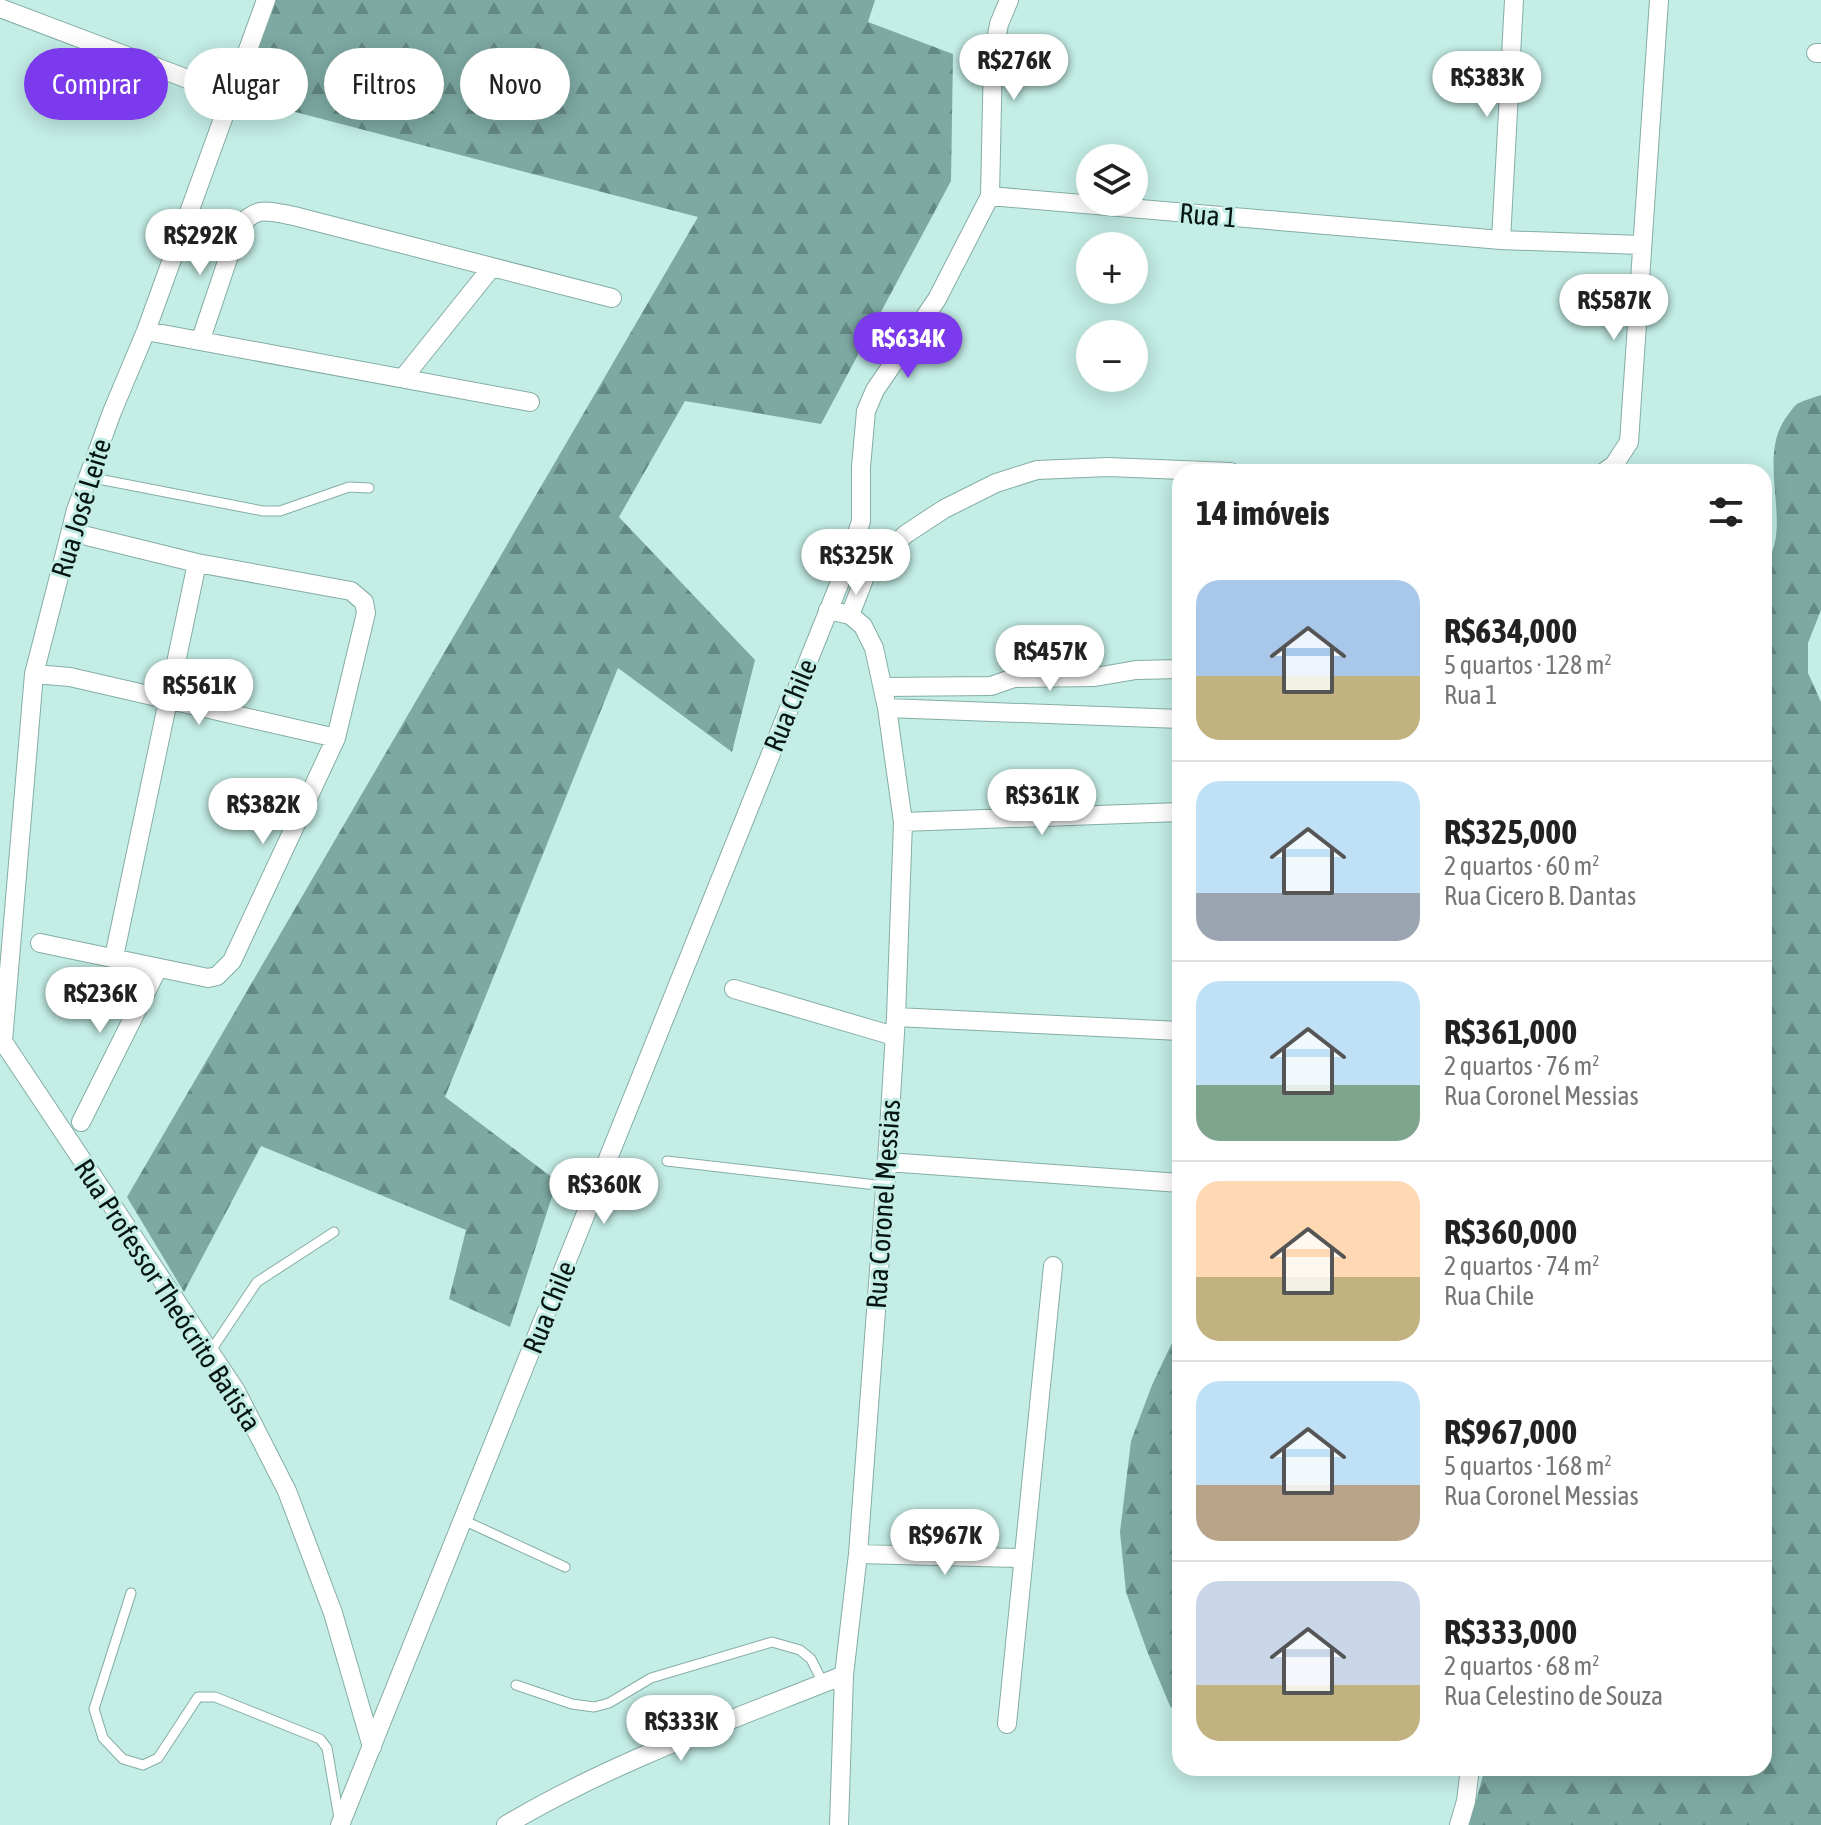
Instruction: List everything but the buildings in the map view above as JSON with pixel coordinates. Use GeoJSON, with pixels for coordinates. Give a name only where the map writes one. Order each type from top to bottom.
{"type":"FeatureCollection","features":[{"type":"Feature","properties":{"kind":"street","name":"Rua José Leite"},"geometry":{"type":"LineString","coordinates":[[248,48],[266,0]]}},
{"type":"Feature","properties":{"kind":"street"},"geometry":{"type":"LineString","coordinates":[[1009,0],[999,24],[993,57],[990,196],[937,299],[875,390],[866,411],[861,467],[861,521],[828,610],[850,615],[868,569],[906,534],[944,509],[996,483],[1037,470],[1108,467],[1172,470]]}},
{"type":"Feature","properties":{"kind":"street"},"geometry":{"type":"LineString","coordinates":[[1501,240],[1514,0]]}},
{"type":"Feature","properties":{"kind":"street"},"geometry":{"type":"LineString","coordinates":[[1615,464],[1629,442],[1659,0]]}},
{"type":"Feature","properties":{"kind":"street"},"geometry":{"type":"LineString","coordinates":[[0,8],[184,78]]}},
{"type":"Feature","properties":{"kind":"street","name":"Rua José Leite"},"geometry":{"type":"LineString","coordinates":[[1,1039],[34,674],[76,510],[146,331],[221,120]]}},
{"type":"Feature","properties":{"kind":"street","name":"Rua 1"},"geometry":{"type":"LineString","coordinates":[[990,196],[1501,240],[1641,245]]}},
{"type":"Feature","properties":{"kind":"street"},"geometry":{"type":"LineString","coordinates":[[201,339],[238,229],[248,215],[260,211],[294,216],[612,298]]}},
{"type":"Feature","properties":{"kind":"street"},"geometry":{"type":"LineString","coordinates":[[403,378],[492,267]]}},
{"type":"Feature","properties":{"kind":"street"},"geometry":{"type":"LineString","coordinates":[[146,331],[530,402]]}},
{"type":"Feature","properties":{"kind":"street"},"geometry":{"type":"LineString","coordinates":[[40,943],[208,978],[225,971],[336,738],[366,613],[364,602],[351,591],[197,563],[87,536]]}},
{"type":"Feature","properties":{"kind":"street"},"geometry":{"type":"LineString","coordinates":[[114,957],[197,563]]}},
{"type":"Feature","properties":{"kind":"street","name":"Rua Chile"},"geometry":{"type":"LineString","coordinates":[[340,1825],[828,610]]}},
{"type":"Feature","properties":{"kind":"street","name":"Rua Coronel Messias"},"geometry":{"type":"LineString","coordinates":[[839,1825],[844,1675],[858,1554],[887,1162],[903,822],[887,708],[874,648],[863,626],[850,615]]}},
{"type":"Feature","properties":{"kind":"street"},"geometry":{"type":"LineString","coordinates":[[883,687],[991,686],[1014,678],[1095,677],[1136,670],[1172,669]]}},
{"type":"Feature","properties":{"kind":"street"},"geometry":{"type":"LineString","coordinates":[[34,674],[70,677],[336,738]]}},
{"type":"Feature","properties":{"kind":"street"},"geometry":{"type":"LineString","coordinates":[[887,708],[1172,719]]}},
{"type":"Feature","properties":{"kind":"street"},"geometry":{"type":"LineString","coordinates":[[903,822],[1172,812]]}},
{"type":"Feature","properties":{"kind":"street"},"geometry":{"type":"LineString","coordinates":[[81,1122],[158,968]]}},
{"type":"Feature","properties":{"kind":"street"},"geometry":{"type":"LineString","coordinates":[[734,989],[895,1027],[1172,1031]]}},
{"type":"Feature","properties":{"kind":"street","name":"Rua Professor Theócrito Batista"},"geometry":{"type":"LineString","coordinates":[[1,1039],[236,1391],[287,1491],[333,1613],[372,1747]]}},
{"type":"Feature","properties":{"kind":"street"},"geometry":{"type":"LineString","coordinates":[[887,1162],[1172,1182]]}},
{"type":"Feature","properties":{"kind":"street"},"geometry":{"type":"LineString","coordinates":[[1007,1724],[1053,1266]]}},
{"type":"Feature","properties":{"kind":"street"},"geometry":{"type":"LineString","coordinates":[[858,1554],[1022,1558]]}},
{"type":"Feature","properties":{"kind":"street"},"geometry":{"type":"LineString","coordinates":[[506,1825],[611,1770],[844,1675]]}},
{"type":"Feature","properties":{"kind":"street"},"geometry":{"type":"LineString","coordinates":[[1459,1825],[1469,1776]]}},
{"type":"Feature","properties":{"kind":"lane"},"geometry":{"type":"LineString","coordinates":[[88,477],[263,511],[280,511],[349,487],[369,488]]}},
{"type":"Feature","properties":{"kind":"lane"},"geometry":{"type":"LineString","coordinates":[[667,1161],[885,1186]]}},
{"type":"Feature","properties":{"kind":"lane"},"geometry":{"type":"LineString","coordinates":[[210,1352],[257,1282],[334,1232]]}},
{"type":"Feature","properties":{"kind":"lane"},"geometry":{"type":"LineString","coordinates":[[463,1520],[565,1567]]}},
{"type":"Feature","properties":{"kind":"lane"},"geometry":{"type":"LineString","coordinates":[[131,1593],[94,1709],[103,1738],[123,1759],[143,1765],[158,1758],[198,1697],[215,1697],[320,1739],[327,1748],[340,1825]]}},
{"type":"Feature","properties":{"kind":"lane"},"geometry":{"type":"LineString","coordinates":[[516,1685],[572,1704],[594,1707],[609,1703],[651,1678],[772,1642],[800,1650],[811,1659],[823,1683]]}},
{"type":"Feature","properties":{"kind":"green space"},"geometry":{"type":"Polygon","coordinates":[[[273,0],[875,0],[868,22],[953,54],[951,181],[821,424],[685,401],[619,517],[755,660],[732,752],[618,668],[445,1097],[557,1181],[510,1327],[449,1299],[466,1230],[261,1146],[184,1292],[127,1197],[698,217],[326,120],[444,120],[444,48],[324,48],[324,120],[308,115],[308,48],[251,48],[273,0]]]}},
{"type":"Feature","properties":{"kind":"green space"},"geometry":{"type":"Polygon","coordinates":[[[1821,395],[1821,610],[1808,643],[1808,673],[1821,702],[1821,1825],[1464,1825],[1473,1811],[1483,1776],[1772,1776],[1772,552],[1777,515],[1774,455],[1777,436],[1785,419],[1803,401],[1821,395]]]}},
{"type":"Feature","properties":{"kind":"green space"},"geometry":{"type":"Polygon","coordinates":[[[1172,1343],[1172,1708],[1126,1592],[1120,1532],[1131,1441],[1172,1343]]]}}]}
